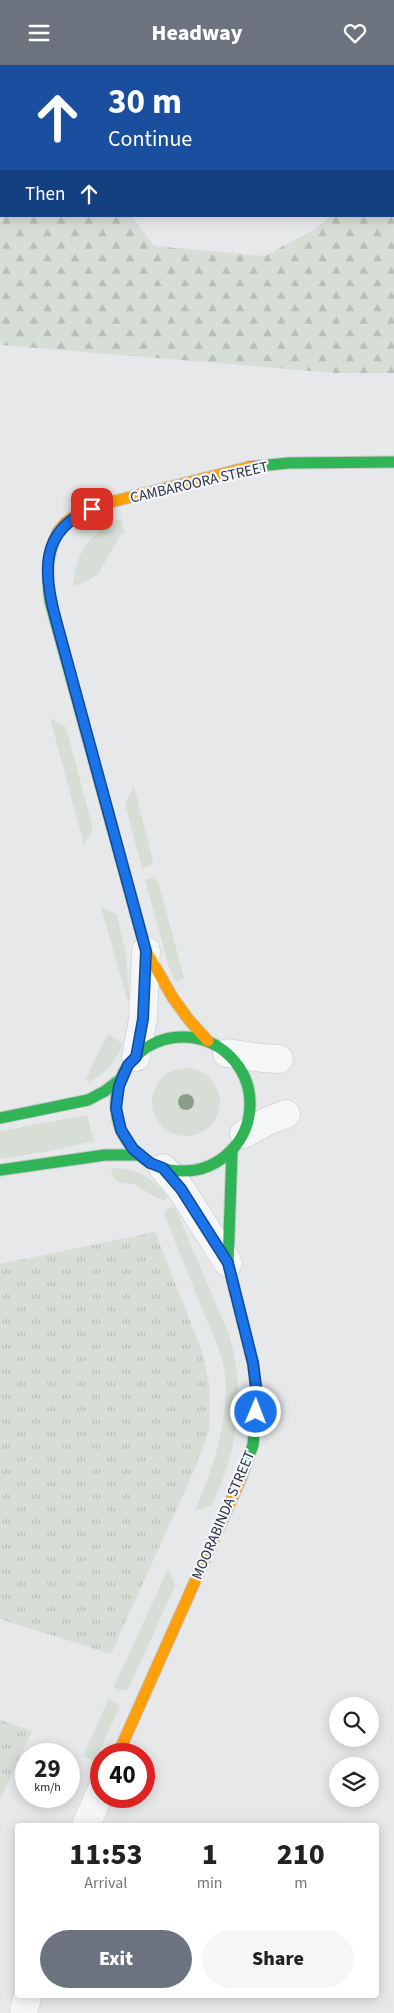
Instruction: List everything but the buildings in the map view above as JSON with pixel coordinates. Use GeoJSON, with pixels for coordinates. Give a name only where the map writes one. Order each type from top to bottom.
{"type":"FeatureCollection","features":[{"type":"Feature","properties":{"kind":"street","name":"CAMBAROORA STREET"},"geometry":{"type":"LineString","coordinates":[[217,1047],[191,1024],[168,993],[146,951],[50,601],[47,581],[48,561],[54,541],[65,523],[81,513],[103,504],[250,467],[289,463],[394,462]]}},
{"type":"Feature","properties":{"kind":"street","name":"CAMBAROORA STREET"},"geometry":{"type":"LineString","coordinates":[[129,1068],[143,1019],[146,951]]}},
{"type":"Feature","properties":{"kind":"street"},"geometry":{"type":"LineString","coordinates":[[0,1119],[88,1100],[105,1091],[129,1068],[144,1049],[164,1039],[186,1037],[262,1058],[279,1059]]}},
{"type":"Feature","properties":{"kind":"street"},"geometry":{"type":"LineString","coordinates":[[217,1047],[242,1070],[250,1090],[250,1113],[238,1143]]}},
{"type":"Feature","properties":{"kind":"street"},"geometry":{"type":"LineString","coordinates":[[129,1068],[119,1086],[116,1108],[121,1130],[133,1149],[171,1171],[193,1171],[214,1165],[238,1143],[268,1121],[286,1114]]}},
{"type":"Feature","properties":{"kind":"street","name":"MOORABINDA STREET"},"geometry":{"type":"LineString","coordinates":[[123,1743],[237,1491],[253,1445],[257,1395],[253,1363],[228,1263],[238,1143]]}},
{"type":"Feature","properties":{"kind":"street"},"geometry":{"type":"LineString","coordinates":[[0,1170],[105,1155],[151,1161],[181,1189],[228,1263]]}},
{"type":"Feature","properties":{"kind":"street"},"geometry":{"type":"LineString","coordinates":[[87,1823],[94,1808]]}},
{"type":"Feature","properties":{"kind":"green space"},"geometry":{"type":"Polygon","coordinates":[[[0,217],[133,217],[154,246],[265,256],[313,230],[330,217],[394,217],[394,373],[336,373],[0,345],[0,217]]]}},
{"type":"Feature","properties":{"kind":"green space"},"geometry":{"type":"Polygon","coordinates":[[[121,518],[125,533],[121,534],[98,574],[88,581],[73,586],[77,563],[86,544],[101,530],[121,518]]]}},
{"type":"Feature","properties":{"kind":"green space"},"geometry":{"type":"Polygon","coordinates":[[[50,718],[66,727],[92,825],[92,832],[84,845],[50,718]]]}},
{"type":"Feature","properties":{"kind":"green space"},"geometry":{"type":"Polygon","coordinates":[[[134,786],[153,861],[150,866],[142,868],[125,804],[134,786]]]}},
{"type":"Feature","properties":{"kind":"green space"},"geometry":{"type":"Polygon","coordinates":[[[152,878],[158,881],[184,978],[176,982],[169,967],[145,880],[152,878]]]}},
{"type":"Feature","properties":{"kind":"green space"},"geometry":{"type":"Polygon","coordinates":[[[101,906],[117,915],[126,955],[130,1002],[127,1000],[101,906]]]}},
{"type":"Feature","properties":{"kind":"green space"},"geometry":{"type":"Polygon","coordinates":[[[108,1034],[123,1044],[110,1066],[89,1082],[86,1078],[108,1034]]]}},
{"type":"Feature","properties":{"kind":"green space"},"geometry":{"type":"Polygon","coordinates":[[[186,1068],[199,1071],[210,1078],[217,1089],[220,1102],[217,1115],[210,1126],[199,1133],[186,1136],[173,1133],[162,1126],[155,1115],[152,1102],[155,1089],[162,1078],[173,1071],[186,1068]]]}},
{"type":"Feature","properties":{"kind":"green space"},"geometry":{"type":"Polygon","coordinates":[[[87,1115],[94,1141],[50,1151],[0,1159],[0,1131],[87,1115]]]}},
{"type":"Feature","properties":{"kind":"green space"},"geometry":{"type":"Polygon","coordinates":[[[113,1168],[130,1170],[144,1175],[168,1197],[164,1200],[157,1198],[134,1184],[118,1182],[111,1174],[113,1168]]]}},
{"type":"Feature","properties":{"kind":"green space"},"geometry":{"type":"Polygon","coordinates":[[[175,1207],[229,1335],[238,1380],[237,1421],[228,1463],[212,1505],[195,1511],[208,1478],[222,1428],[225,1411],[225,1375],[217,1344],[164,1215],[167,1208],[175,1207]]]}},
{"type":"Feature","properties":{"kind":"green space"},"geometry":{"type":"Polygon","coordinates":[[[155,1232],[202,1351],[210,1388],[209,1432],[195,1468],[111,1654],[0,1619],[0,1264],[155,1232]]]}},
{"type":"Feature","properties":{"kind":"green space"},"geometry":{"type":"Polygon","coordinates":[[[168,1569],[175,1586],[128,1690],[120,1690],[114,1687],[168,1569]]]}},
{"type":"Feature","properties":{"kind":"green space"},"geometry":{"type":"Polygon","coordinates":[[[109,1698],[120,1706],[103,1743],[90,1743],[90,1759],[83,1756],[109,1698]]]}},
{"type":"Feature","properties":{"kind":"green space"},"geometry":{"type":"Polygon","coordinates":[[[0,1720],[32,1731],[26,1743],[15,1743],[15,1767],[0,1799],[0,1720]]]}},
{"type":"Feature","properties":{"kind":"traffic: fast"},"geometry":{"type":"LineString","coordinates":[[249,467],[289,463],[394,462]]}},
{"type":"Feature","properties":{"kind":"traffic: fast"},"geometry":{"type":"LineString","coordinates":[[58,532],[49,557],[48,583],[50,601],[120,856]]}},
{"type":"Feature","properties":{"kind":"traffic: fast"},"geometry":{"type":"LineString","coordinates":[[183,1037],[209,1042],[220,1048],[230,1057],[239,1067],[245,1078],[250,1104],[245,1130],[239,1141],[230,1151],[220,1160],[209,1166],[183,1171],[157,1166],[146,1160],[136,1151],[127,1141],[121,1130],[116,1104],[121,1078],[127,1067],[136,1057],[146,1048],[157,1042],[183,1037]]}},
{"type":"Feature","properties":{"kind":"traffic: fast"},"geometry":{"type":"LineString","coordinates":[[0,1118],[88,1100],[105,1091],[122,1078]]}},
{"type":"Feature","properties":{"kind":"traffic: fast"},"geometry":{"type":"LineString","coordinates":[[232,1152],[228,1263],[253,1363],[257,1395],[253,1445],[241,1478]]}},
{"type":"Feature","properties":{"kind":"traffic: fast"},"geometry":{"type":"LineString","coordinates":[[0,1170],[105,1155],[140,1155]]}},
{"type":"Feature","properties":{"kind":"traffic: slow"},"geometry":{"type":"LineString","coordinates":[[58,532],[73,517],[103,504],[249,467]]}},
{"type":"Feature","properties":{"kind":"traffic: slow"},"geometry":{"type":"LineString","coordinates":[[120,856],[146,951],[173,998],[208,1041]]}},
{"type":"Feature","properties":{"kind":"traffic: slow"},"geometry":{"type":"LineString","coordinates":[[123,1743],[241,1478]]}},
{"type":"Feature","properties":{"kind":"route"},"geometry":{"type":"LineString","coordinates":[[92,509],[81,513],[65,523],[54,541],[48,561],[47,581],[50,601],[146,951],[143,1019],[136,1057],[128,1065],[119,1086],[116,1108],[121,1130],[133,1149],[150,1163],[163,1168],[181,1189],[228,1263],[253,1363],[257,1395],[256,1412]]}}]}
